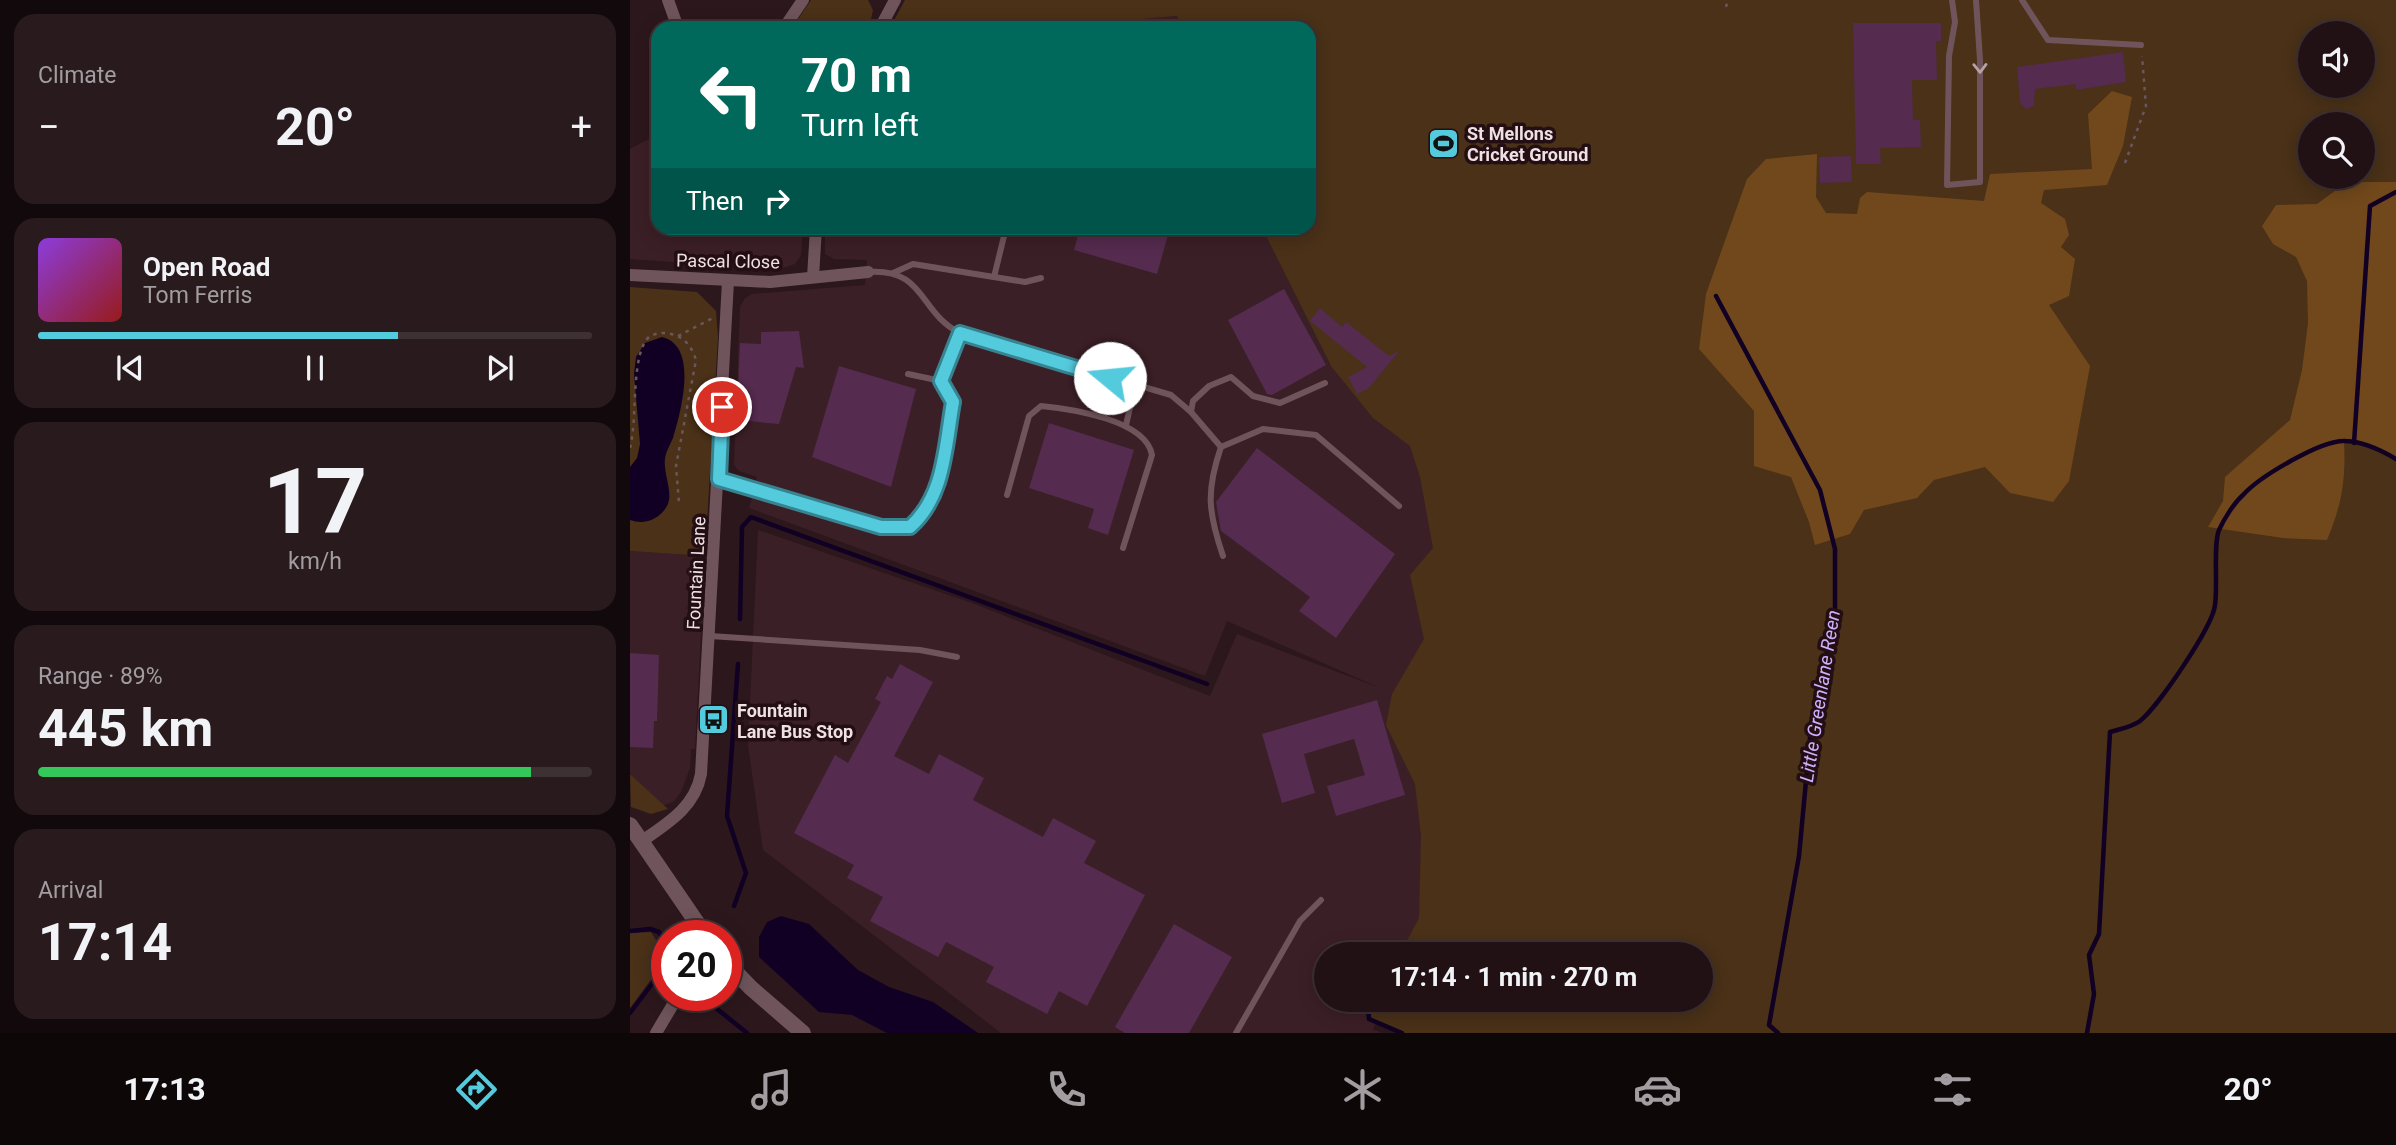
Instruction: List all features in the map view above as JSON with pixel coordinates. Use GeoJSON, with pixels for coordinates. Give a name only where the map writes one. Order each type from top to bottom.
{"type":"FeatureCollection","features":[{"type":"Feature","properties":{"kind":"street"},"geometry":{"type":"LineString","coordinates":[[668,0],[676,21]]}},
{"type":"Feature","properties":{"kind":"street"},"geometry":{"type":"LineString","coordinates":[[789,21],[803,0]]}},
{"type":"Feature","properties":{"kind":"street"},"geometry":{"type":"LineString","coordinates":[[883,21],[893,1]]}},
{"type":"Feature","properties":{"kind":"street"},"geometry":{"type":"LineString","coordinates":[[813,277],[816,235]]}},
{"type":"Feature","properties":{"kind":"street","name":"Pascal Close"},"geometry":{"type":"LineString","coordinates":[[630,275],[770,282],[868,272]]}},
{"type":"Feature","properties":{"kind":"street","name":"Fountain Lane"},"geometry":{"type":"LineString","coordinates":[[642,841],[687,807],[699,786],[729,281]]}},
{"type":"Feature","properties":{"kind":"street"},"geometry":{"type":"LineString","coordinates":[[630,825],[695,920]]}},
{"type":"Feature","properties":{"kind":"street"},"geometry":{"type":"LineString","coordinates":[[742,979],[803,1033]]}},
{"type":"Feature","properties":{"kind":"street"},"geometry":{"type":"LineString","coordinates":[[656,1033],[669,1011]]}},
{"type":"Feature","properties":{"kind":"lane"},"geometry":{"type":"LineString","coordinates":[[1952,0],[1955,22],[1950,56],[1947,185],[1980,182],[1980,60],[1976,0]]}},
{"type":"Feature","properties":{"kind":"lane"},"geometry":{"type":"LineString","coordinates":[[2022,0],[2048,40],[2141,45]]}},
{"type":"Feature","properties":{"kind":"lane"},"geometry":{"type":"LineString","coordinates":[[993,276],[1004,235]]}},
{"type":"Feature","properties":{"kind":"lane"},"geometry":{"type":"LineString","coordinates":[[893,273],[913,264],[1025,282],[1041,278]]}},
{"type":"Feature","properties":{"kind":"lane"},"geometry":{"type":"LineString","coordinates":[[868,272],[893,273],[911,281],[941,321],[960,333],[1171,395],[1191,412],[1221,447]]}},
{"type":"Feature","properties":{"kind":"lane"},"geometry":{"type":"LineString","coordinates":[[941,381],[960,333]]}},
{"type":"Feature","properties":{"kind":"lane"},"geometry":{"type":"LineString","coordinates":[[719,479],[881,527],[910,527],[930,506],[942,470],[953,402],[941,381],[908,374]]}},
{"type":"Feature","properties":{"kind":"lane"},"geometry":{"type":"LineString","coordinates":[[1191,412],[1193,401],[1209,386],[1231,377],[1253,396],[1280,404],[1325,383]]}},
{"type":"Feature","properties":{"kind":"lane"},"geometry":{"type":"LineString","coordinates":[[1126,425],[1135,386]]}},
{"type":"Feature","properties":{"kind":"lane"},"geometry":{"type":"LineString","coordinates":[[1007,495],[1029,416],[1041,406],[1126,425],[1145,438],[1152,455],[1123,548]]}},
{"type":"Feature","properties":{"kind":"lane"},"geometry":{"type":"LineString","coordinates":[[1223,556],[1213,527],[1209,482],[1221,447],[1263,429],[1316,435],[1399,506]]}},
{"type":"Feature","properties":{"kind":"lane"},"geometry":{"type":"LineString","coordinates":[[710,636],[908,649],[957,657]]}},
{"type":"Feature","properties":{"kind":"lane"},"geometry":{"type":"LineString","coordinates":[[1236,1033],[1300,921],[1321,900]]}},
{"type":"Feature","properties":{"kind":"path"},"geometry":{"type":"LineString","coordinates":[[1726,7],[1728,0]]}},
{"type":"Feature","properties":{"kind":"path"},"geometry":{"type":"LineString","coordinates":[[2125,163],[2146,106],[2141,45]]}},
{"type":"Feature","properties":{"kind":"path"},"geometry":{"type":"LineString","coordinates":[[635,351],[646,338],[657,334],[678,336],[727,311]]}},
{"type":"Feature","properties":{"kind":"path"},"geometry":{"type":"LineString","coordinates":[[678,336],[694,351],[696,360],[676,466],[679,503]]}},
{"type":"Feature","properties":{"kind":"path"},"geometry":{"type":"LineString","coordinates":[[630,448],[631,370]]}},
{"type":"Feature","properties":{"kind":"shaded area"},"geometry":{"type":"Polygon","coordinates":[[[811,0],[868,0],[873,10],[871,21],[797,21],[811,0]]]}},
{"type":"Feature","properties":{"kind":"shaded area"},"geometry":{"type":"Polygon","coordinates":[[[905,0],[2396,0],[2396,192],[2354,443],[2377,448],[2396,459],[2396,1033],[1402,1033],[1369,1019],[1368,1012],[1713,1012],[1713,942],[1406,942],[1419,918],[1421,836],[1415,784],[1386,725],[1392,694],[1424,639],[1410,575],[1433,548],[1420,477],[1410,446],[1373,418],[1331,366],[1266,235],[1316,235],[1316,21],[1179,21],[1177,16],[1118,21],[894,21],[905,0]]]}},
{"type":"Feature","properties":{"kind":"shaded area"},"geometry":{"type":"Polygon","coordinates":[[[1177,16],[1179,21],[1116,21],[1177,16]]]}},
{"type":"Feature","properties":{"kind":"shaded area"},"geometry":{"type":"Polygon","coordinates":[[[2112,91],[2132,97],[2123,146],[2107,185],[2044,190],[2041,203],[2065,219],[2069,235],[2061,247],[2075,259],[2069,296],[2049,305],[2090,366],[2069,481],[2053,502],[2010,493],[1985,467],[1934,480],[1917,498],[1864,510],[1850,534],[1815,545],[1791,477],[1754,466],[1754,411],[1699,349],[1706,294],[1747,179],[1766,159],[1817,154],[1816,197],[1826,213],[1857,214],[1860,198],[1867,192],[1984,201],[1990,174],[2092,169],[2088,114],[2112,91]]]}},
{"type":"Feature","properties":{"kind":"shaded area"},"geometry":{"type":"Polygon","coordinates":[[[651,138],[651,235],[802,235],[801,255],[795,264],[783,268],[630,259],[630,149],[651,138]]]}},
{"type":"Feature","properties":{"kind":"shaded area"},"geometry":{"type":"Polygon","coordinates":[[[2375,182],[2396,182],[2396,459],[2377,448],[2344,441],[2342,492],[2327,540],[2283,538],[2208,527],[2223,501],[2225,477],[2290,420],[2302,370],[2308,323],[2307,281],[2296,257],[2273,244],[2262,226],[2276,205],[2317,204],[2337,189],[2375,189],[2375,182]]]}},
{"type":"Feature","properties":{"kind":"shaded area"},"geometry":{"type":"Polygon","coordinates":[[[825,235],[1266,235],[1331,366],[1415,445],[1440,547],[1421,784],[1424,922],[1415,942],[1314,942],[1314,1012],[1381,1012],[1373,1029],[1382,1033],[1001,1033],[763,850],[748,745],[758,530],[972,603],[1210,696],[1237,634],[1380,688],[1227,621],[1205,676],[749,508],[757,477],[739,471],[734,465],[740,307],[745,298],[752,294],[865,285],[867,260],[834,259],[825,254],[825,235]]]}},
{"type":"Feature","properties":{"kind":"shaded area"},"geometry":{"type":"Polygon","coordinates":[[[630,287],[697,292],[716,311],[718,337],[705,556],[630,551],[630,287]]]}},
{"type":"Feature","properties":{"kind":"shaded area"},"geometry":{"type":"Polygon","coordinates":[[[662,337],[673,343],[684,366],[680,412],[665,459],[669,501],[664,511],[655,518],[635,521],[630,520],[630,467],[637,458],[640,444],[634,374],[636,357],[645,343],[662,337]]]}},
{"type":"Feature","properties":{"kind":"shaded area"},"geometry":{"type":"Polygon","coordinates":[[[630,551],[705,556],[695,749],[691,749],[690,768],[681,792],[674,801],[663,806],[630,774],[630,551]]]}},
{"type":"Feature","properties":{"kind":"shaded area"},"geometry":{"type":"Polygon","coordinates":[[[630,775],[668,809],[651,814],[631,807],[630,775]]]}},
{"type":"Feature","properties":{"kind":"shaded area"},"geometry":{"type":"Polygon","coordinates":[[[781,916],[809,924],[858,970],[889,987],[933,1002],[978,1033],[887,1033],[852,1015],[819,1012],[759,957],[759,937],[767,922],[781,916]]]}},
{"type":"Feature","properties":{"kind":"shaded area"},"geometry":{"type":"Polygon","coordinates":[[[651,932],[651,979],[630,1008],[630,933],[651,932]]]}},
{"type":"Feature","properties":{"kind":"building"},"geometry":{"type":"Polygon","coordinates":[[[1853,23],[1941,23],[1941,41],[1936,41],[1937,80],[1912,80],[1913,120],[1920,120],[1921,147],[1880,148],[1881,164],[1856,164],[1853,23]]]}},
{"type":"Feature","properties":{"kind":"building"},"geometry":{"type":"Polygon","coordinates":[[[2123,52],[2126,82],[2076,90],[2076,84],[2035,89],[2034,106],[2026,109],[2020,103],[2017,67],[2123,52]]]}},
{"type":"Feature","properties":{"kind":"building"},"geometry":{"type":"Polygon","coordinates":[[[1851,156],[1852,182],[1820,183],[1819,157],[1851,156]]]}},
{"type":"Feature","properties":{"kind":"building"},"geometry":{"type":"Polygon","coordinates":[[[1078,235],[1168,235],[1157,274],[1074,250],[1078,235]]]}},
{"type":"Feature","properties":{"kind":"building"},"geometry":{"type":"Polygon","coordinates":[[[1284,289],[1326,365],[1272,395],[1267,394],[1228,320],[1284,289]]]}},
{"type":"Feature","properties":{"kind":"building"},"geometry":{"type":"Polygon","coordinates":[[[1320,308],[1342,327],[1346,322],[1389,356],[1400,350],[1369,388],[1357,394],[1348,377],[1367,367],[1310,321],[1320,308]]]}},
{"type":"Feature","properties":{"kind":"building"},"geometry":{"type":"Polygon","coordinates":[[[799,331],[804,368],[796,367],[779,424],[737,420],[740,343],[761,344],[761,332],[799,331]]]}},
{"type":"Feature","properties":{"kind":"building"},"geometry":{"type":"Polygon","coordinates":[[[839,366],[916,389],[891,487],[812,457],[839,366]]]}},
{"type":"Feature","properties":{"kind":"building"},"geometry":{"type":"Polygon","coordinates":[[[1049,423],[1134,450],[1108,535],[1088,528],[1094,509],[1029,488],[1049,423]]]}},
{"type":"Feature","properties":{"kind":"building"},"geometry":{"type":"Polygon","coordinates":[[[1257,448],[1395,554],[1336,638],[1299,611],[1310,597],[1221,531],[1216,502],[1257,448]]]}},
{"type":"Feature","properties":{"kind":"building"},"geometry":{"type":"Polygon","coordinates":[[[630,653],[659,655],[657,721],[654,721],[653,748],[630,747],[630,653]]]}},
{"type":"Feature","properties":{"kind":"building"},"geometry":{"type":"Polygon","coordinates":[[[900,664],[933,682],[894,756],[929,774],[939,754],[984,778],[973,800],[1043,837],[1053,818],[1096,841],[1084,863],[1145,895],[1087,1006],[1059,991],[1047,1014],[986,982],[994,967],[946,942],[938,957],[870,921],[883,897],[847,878],[854,865],[794,833],[835,755],[848,763],[881,702],[875,699],[887,676],[892,679],[900,664]]]}},
{"type":"Feature","properties":{"kind":"building"},"geometry":{"type":"Polygon","coordinates":[[[1377,700],[1405,795],[1336,816],[1327,786],[1365,775],[1354,739],[1304,754],[1315,793],[1282,803],[1262,734],[1377,700]]]}},
{"type":"Feature","properties":{"kind":"building"},"geometry":{"type":"Polygon","coordinates":[[[1174,924],[1232,957],[1189,1033],[1125,1033],[1115,1027],[1174,924]]]}},
{"type":"Feature","properties":{"kind":"waterway"},"geometry":{"type":"LineString","coordinates":[[2354,443],[2370,206],[2396,192]]}},
{"type":"Feature","properties":{"kind":"waterway","name":"Little Greenlane Reen"},"geometry":{"type":"LineString","coordinates":[[1716,296],[1820,490],[1835,549],[1835,611],[1810,738],[1799,856],[1769,1025],[1778,1033]]}},
{"type":"Feature","properties":{"kind":"waterway"},"geometry":{"type":"LineString","coordinates":[[2087,1033],[2094,994],[2089,955],[2099,934],[2110,732],[2133,725],[2148,713],[2184,666],[2205,630],[2215,605],[2216,545],[2219,530],[2229,511],[2251,487],[2292,460],[2335,442],[2366,445],[2396,459]]}},
{"type":"Feature","properties":{"kind":"waterway"},"geometry":{"type":"LineString","coordinates":[[740,619],[742,527],[751,517],[1207,684]]}},
{"type":"Feature","properties":{"kind":"waterway"},"geometry":{"type":"LineString","coordinates":[[734,906],[746,873],[727,816],[738,664]]}},
{"type":"Feature","properties":{"kind":"waterway"},"geometry":{"type":"LineString","coordinates":[[630,931],[650,929],[659,932],[665,942],[661,972],[630,1013]]}},
{"type":"Feature","properties":{"kind":"waterway"},"geometry":{"type":"LineString","coordinates":[[720,1011],[747,1033]]}},
{"type":"Feature","properties":{"kind":"waterway"},"geometry":{"type":"LineString","coordinates":[[1368,1012],[1369,1019],[1402,1033]]}},
{"type":"Feature","properties":{"kind":"place","name":"St Mellons Cricket Ground"},"geometry":{"type":"Point","coordinates":[1444,143]}},
{"type":"Feature","properties":{"kind":"place","name":"Fountain Lane Bus Stop"},"geometry":{"type":"Point","coordinates":[714,720]}},
{"type":"Feature","properties":{"kind":"route"},"geometry":{"type":"LineString","coordinates":[[722,407],[719,479],[881,527],[910,527],[930,506],[942,470],[953,402],[941,381],[960,333],[1110,378]]}}]}
